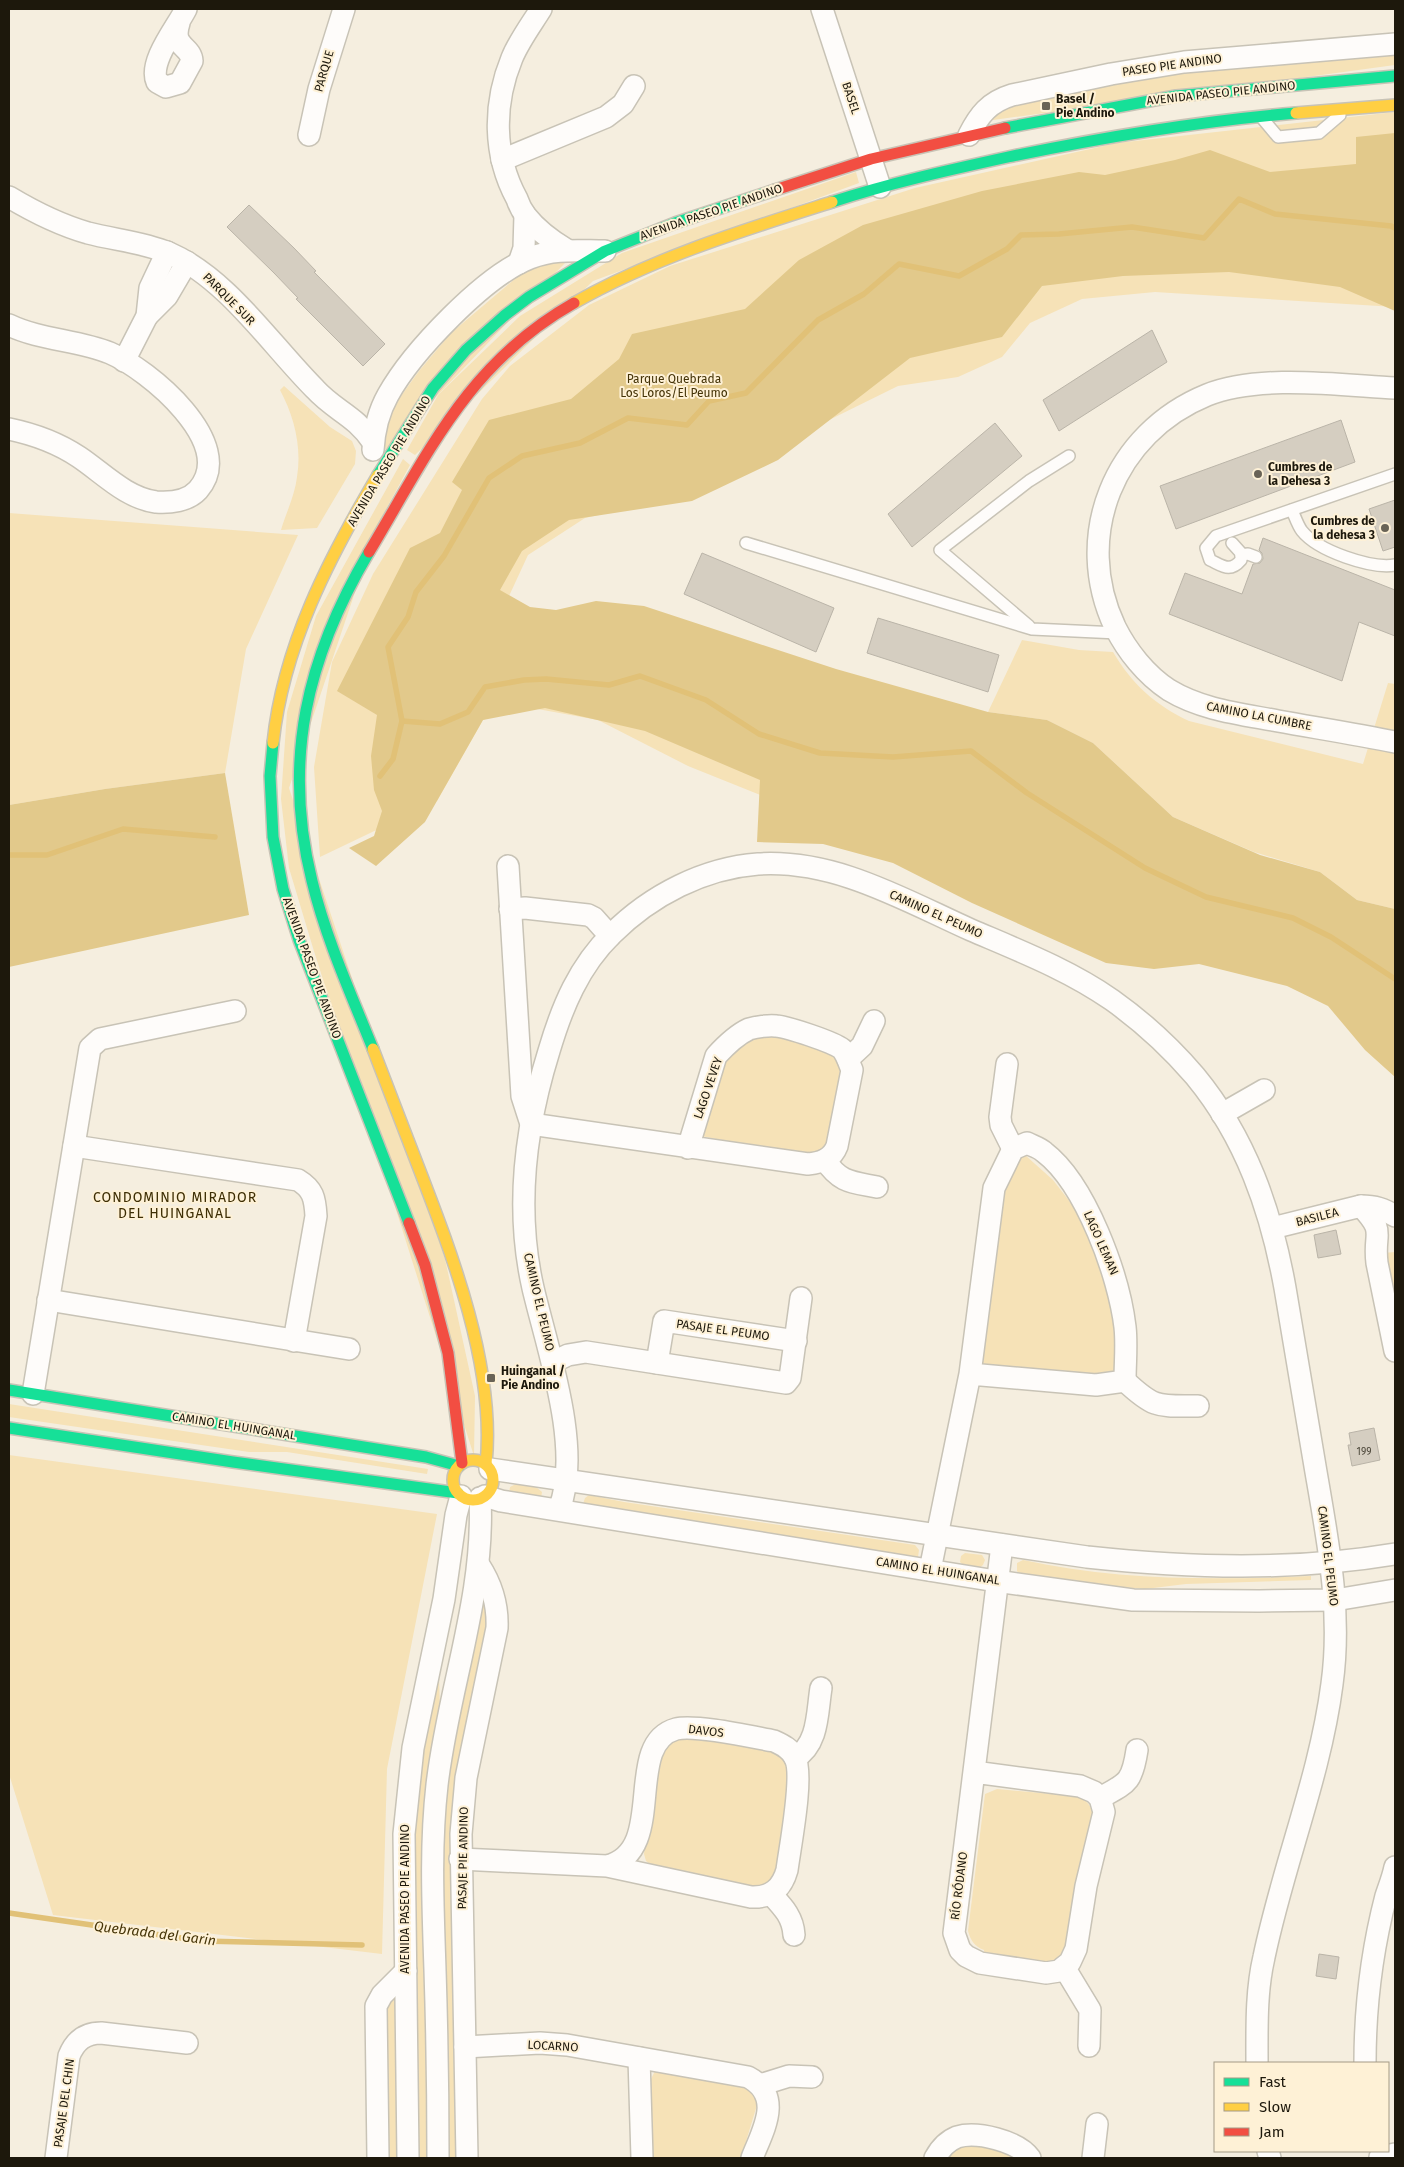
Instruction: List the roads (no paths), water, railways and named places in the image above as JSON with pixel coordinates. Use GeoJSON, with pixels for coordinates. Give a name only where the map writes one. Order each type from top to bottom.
{"type":"FeatureCollection","features":[{"type":"Feature","properties":{"kind":"street","name":"PARQUE"},"geometry":{"type":"LineString","coordinates":[[309,135],[325,65],[344,9]]}},
{"type":"Feature","properties":{"kind":"street"},"geometry":{"type":"LineString","coordinates":[[541,9],[512,57],[502,90],[498,124],[502,160],[511,188],[525,215],[544,235],[567,250]]}},
{"type":"Feature","properties":{"kind":"street","name":"BASEL"},"geometry":{"type":"LineString","coordinates":[[822,9],[880,187]]}},
{"type":"Feature","properties":{"kind":"street","name":"PASEO PIE ANDINO"},"geometry":{"type":"LineString","coordinates":[[969,136],[979,116],[992,103],[1001,98],[1021,93],[1111,74],[1184,62],[1395,44]]}},
{"type":"Feature","properties":{"kind":"street","name":"AVENIDA PASEO PIE ANDINO"},"geometry":{"type":"LineString","coordinates":[[461,1464],[454,1388],[448,1353],[425,1265],[299,940],[282,884],[273,837],[271,766],[274,733],[286,668],[307,607],[320,579],[374,483],[419,409],[444,375],[466,350],[504,316],[529,297],[605,251],[659,228],[871,159],[969,136],[1176,96],[1395,76]]}},
{"type":"Feature","properties":{"kind":"street"},"geometry":{"type":"LineString","coordinates":[[502,160],[606,117],[623,104],[634,86]]}},
{"type":"Feature","properties":{"kind":"street"},"geometry":{"type":"LineString","coordinates":[[471,1496],[493,1483],[488,1466],[484,1391],[464,1291],[436,1212],[328,934],[307,866],[300,808],[300,754],[307,703],[321,650],[344,597],[435,438],[471,388],[520,340],[543,322],[594,290],[656,261],[880,187],[943,171],[1137,131],[1261,116],[1345,111],[1395,105]]}},
{"type":"Feature","properties":{"kind":"street","name":"PARQUE SUR"},"geometry":{"type":"LineString","coordinates":[[9,197],[66,226],[167,252],[187,262],[222,289],[315,390],[359,423],[373,442]]}},
{"type":"Feature","properties":{"kind":"street"},"geometry":{"type":"LineString","coordinates":[[519,263],[524,248],[525,215]]}},
{"type":"Feature","properties":{"kind":"street"},"geometry":{"type":"LineString","coordinates":[[341,410],[368,408],[382,401],[426,344],[448,320],[476,295],[519,263],[542,254],[567,250],[605,251]]}},
{"type":"Feature","properties":{"kind":"street"},"geometry":{"type":"LineString","coordinates":[[124,361],[146,316],[150,288],[167,252]]}},
{"type":"Feature","properties":{"kind":"street"},"geometry":{"type":"LineString","coordinates":[[146,316],[167,296],[187,262]]}},
{"type":"Feature","properties":{"kind":"street"},"geometry":{"type":"LineString","coordinates":[[9,324],[25,331],[103,351],[124,361],[149,378],[189,417],[202,439],[207,454],[207,473],[198,490],[191,496],[167,502],[144,499],[121,488],[77,455],[61,446],[31,434],[9,429]]}},
{"type":"Feature","properties":{"kind":"street","name":"CAMINO LA CUMBRE"},"geometry":{"type":"LineString","coordinates":[[1395,388],[1281,383],[1248,384],[1207,395],[1182,408],[1158,424],[1137,445],[1122,467],[1110,489],[1102,516],[1098,555],[1099,572],[1107,606],[1118,633],[1132,654],[1167,689],[1199,704],[1232,712],[1395,742]]}},
{"type":"Feature","properties":{"kind":"street"},"geometry":{"type":"LineString","coordinates":[[374,483],[373,442],[378,419],[388,395]]}},
{"type":"Feature","properties":{"kind":"street","name":"CAMINO EL PEUMO"},"geometry":{"type":"LineString","coordinates":[[558,1509],[563,1498],[566,1478],[563,1416],[553,1362],[533,1289],[525,1238],[524,1181],[530,1124],[545,1065],[566,1001],[586,964],[610,936],[642,908],[659,897],[680,886],[724,870],[760,864],[778,864],[818,869],[838,873],[876,887],[1049,964],[1114,1002],[1159,1038],[1194,1076],[1222,1114],[1246,1155],[1272,1228],[1285,1288],[1331,1562],[1335,1600],[1334,1659],[1327,1717],[1263,1958],[1258,1996],[1257,2062]]}},
{"type":"Feature","properties":{"kind":"street","name":"CAMINO EL PEUMO"},"geometry":{"type":"LineString","coordinates":[[508,866],[522,1096],[530,1124]]}},
{"type":"Feature","properties":{"kind":"street"},"geometry":{"type":"LineString","coordinates":[[510,909],[525,908],[588,915],[594,918],[610,936]]}},
{"type":"Feature","properties":{"kind":"street"},"geometry":{"type":"LineString","coordinates":[[33,1394],[90,1048],[100,1039],[235,1010]]}},
{"type":"Feature","properties":{"kind":"street"},"geometry":{"type":"LineString","coordinates":[[530,1124],[808,1164],[826,1160],[834,1154],[837,1146],[852,1070],[848,1059],[862,1046],[874,1021]]}},
{"type":"Feature","properties":{"kind":"street","name":"LAGO VEVEY"},"geometry":{"type":"LineString","coordinates":[[688,1148],[716,1056],[726,1045],[751,1029],[776,1025],[786,1028],[832,1043],[842,1050],[848,1059]]}},
{"type":"Feature","properties":{"kind":"street"},"geometry":{"type":"LineString","coordinates":[[930,1570],[970,1374],[994,1188],[1013,1149],[1001,1125],[1000,1117],[1007,1064]]}},
{"type":"Feature","properties":{"kind":"street"},"geometry":{"type":"LineString","coordinates":[[1222,1114],[1264,1090]]}},
{"type":"Feature","properties":{"kind":"street","name":"LAGO LEMAN"},"geometry":{"type":"LineString","coordinates":[[1013,1149],[1027,1143],[1044,1151],[1056,1163],[1076,1190],[1090,1217],[1117,1280],[1126,1328],[1125,1381]]}},
{"type":"Feature","properties":{"kind":"street"},"geometry":{"type":"LineString","coordinates":[[74,1146],[298,1180],[308,1186],[315,1202],[316,1216],[294,1341]]}},
{"type":"Feature","properties":{"kind":"street"},"geometry":{"type":"LineString","coordinates":[[826,1160],[837,1175],[843,1179],[877,1187]]}},
{"type":"Feature","properties":{"kind":"street"},"geometry":{"type":"LineString","coordinates":[[1361,1206],[1377,1225],[1379,1236],[1376,1250],[1377,1263],[1395,1351]]}},
{"type":"Feature","properties":{"kind":"street","name":"BASILEA"},"geometry":{"type":"LineString","coordinates":[[1272,1228],[1361,1206],[1379,1207],[1395,1216]]}},
{"type":"Feature","properties":{"kind":"street"},"geometry":{"type":"LineString","coordinates":[[553,1362],[568,1355],[586,1352],[786,1383],[790,1378],[801,1298]]}},
{"type":"Feature","properties":{"kind":"street"},"geometry":{"type":"LineString","coordinates":[[48,1300],[349,1349]]}},
{"type":"Feature","properties":{"kind":"street","name":"PASAJE EL PEUMO"},"geometry":{"type":"LineString","coordinates":[[657,1363],[664,1321],[796,1341]]}},
{"type":"Feature","properties":{"kind":"street"},"geometry":{"type":"LineString","coordinates":[[970,1374],[1096,1384],[1125,1381],[1145,1400],[1152,1403],[1159,1405],[1198,1406]]}},
{"type":"Feature","properties":{"kind":"street","name":"CAMINO EL HUINGANAL"},"geometry":{"type":"LineString","coordinates":[[9,1390],[426,1456],[461,1464]]}},
{"type":"Feature","properties":{"kind":"street","name":"CAMINO EL HUINGANAL"},"geometry":{"type":"LineString","coordinates":[[9,1428],[558,1509],[996,1581],[1133,1600],[1335,1600],[1395,1590]]}},
{"type":"Feature","properties":{"kind":"street"},"geometry":{"type":"LineString","coordinates":[[438,2158],[432,1885],[434,1818],[442,1750],[479,1565],[482,1536],[471,1496],[453,1482],[454,1476],[461,1464],[477,1460],[488,1466],[1087,1558],[1161,1564],[1278,1565],[1331,1562],[1395,1554]]}},
{"type":"Feature","properties":{"kind":"street","name":"AVENIDA PASEO PIE ANDINO"},"geometry":{"type":"LineString","coordinates":[[408,2158],[403,1879],[407,1789],[414,1740],[444,1599],[456,1515],[471,1496]]}},
{"type":"Feature","properties":{"kind":"street","name":"RÍO RÓDANO"},"geometry":{"type":"LineString","coordinates":[[1002,1545],[954,1923],[956,1942],[966,1956],[980,1963],[1037,1973],[1052,1972],[1064,1967]]}},
{"type":"Feature","properties":{"kind":"street","name":"PASAJE PIE ANDINO"},"geometry":{"type":"LineString","coordinates":[[467,2158],[460,1859],[466,1778],[497,1628],[493,1593],[479,1565]]}},
{"type":"Feature","properties":{"kind":"street"},"geometry":{"type":"LineString","coordinates":[[460,1859],[607,1866],[751,1897],[771,1894],[782,1883],[787,1870],[798,1775],[795,1758],[802,1754],[811,1742],[821,1688]]}},
{"type":"Feature","properties":{"kind":"street","name":"DAVOS"},"geometry":{"type":"LineString","coordinates":[[658,1877],[645,1867],[640,1860],[636,1843],[652,1752],[663,1736],[670,1732],[690,1728],[774,1741],[783,1745],[795,1758]]}},
{"type":"Feature","properties":{"kind":"street"},"geometry":{"type":"LineString","coordinates":[[1100,1798],[1121,1786],[1130,1778],[1137,1750]]}},
{"type":"Feature","properties":{"kind":"street"},"geometry":{"type":"LineString","coordinates":[[974,1772],[1080,1786],[1088,1788],[1100,1798],[1104,1820],[1086,1886],[1076,1949],[1070,1962],[1064,1967],[1090,2010],[1089,2046]]}},
{"type":"Feature","properties":{"kind":"street"},"geometry":{"type":"LineString","coordinates":[[607,1866],[621,1861],[628,1856],[636,1843]]}},
{"type":"Feature","properties":{"kind":"street"},"geometry":{"type":"LineString","coordinates":[[1365,2062],[1370,1977],[1386,1897],[1395,1868]]}},
{"type":"Feature","properties":{"kind":"street"},"geometry":{"type":"LineString","coordinates":[[771,1894],[786,1910],[791,1919],[794,1935]]}},
{"type":"Feature","properties":{"kind":"street"},"geometry":{"type":"LineString","coordinates":[[378,2158],[376,2006],[382,1995],[406,1971]]}},
{"type":"Feature","properties":{"kind":"street","name":"PASAJE DEL CHIN"},"geometry":{"type":"LineString","coordinates":[[56,2158],[70,2056],[75,2044],[80,2039],[86,2035],[101,2033],[187,2043]]}},
{"type":"Feature","properties":{"kind":"street","name":"LOCARNO"},"geometry":{"type":"LineString","coordinates":[[465,2047],[540,2043],[567,2045],[741,2075],[754,2080],[760,2085]]}},
{"type":"Feature","properties":{"kind":"street"},"geometry":{"type":"LineString","coordinates":[[640,2058],[642,2158]]}},
{"type":"Feature","properties":{"kind":"street"},"geometry":{"type":"LineString","coordinates":[[752,2158],[768,2117],[767,2099],[760,2085],[789,2076],[812,2076]]}},
{"type":"Feature","properties":{"kind":"street"},"geometry":{"type":"LineString","coordinates":[[1094,2158],[1098,2124]]}},
{"type":"Feature","properties":{"kind":"street"},"geometry":{"type":"LineString","coordinates":[[935,2158],[943,2146],[950,2141],[972,2135],[1011,2143],[1024,2151],[1030,2158]]}},
{"type":"Feature","properties":{"kind":"lane"},"geometry":{"type":"LineString","coordinates":[[1261,116],[1278,137],[1319,133],[1345,111]]}},
{"type":"Feature","properties":{"kind":"lane"},"geometry":{"type":"LineString","coordinates":[[1032,629],[940,550],[1029,481],[1069,456]]}},
{"type":"Feature","properties":{"kind":"lane"},"geometry":{"type":"LineString","coordinates":[[1232,543],[1236,545],[1241,555],[1241,560],[1236,566],[1228,568],[1210,560],[1206,548],[1216,536],[1395,474]]}},
{"type":"Feature","properties":{"kind":"lane"},"geometry":{"type":"LineString","coordinates":[[1292,510],[1301,531],[1317,545],[1373,566],[1395,565]]}},
{"type":"Feature","properties":{"kind":"lane"},"geometry":{"type":"LineString","coordinates":[[746,543],[1032,629],[1118,633]]}},
{"type":"Feature","properties":{"kind":"lane"},"geometry":{"type":"LineString","coordinates":[[1241,555],[1248,554],[1256,557]]}},
{"type":"Feature","properties":{"kind":"waterway"},"geometry":{"type":"LineString","coordinates":[[380,776],[393,759],[402,721],[388,647],[408,617],[416,592],[444,556],[489,478],[522,456],[580,443],[628,418],[687,425],[709,401],[746,393],[818,320],[864,294],[899,264],[959,276],[1007,249],[1021,235],[1059,234],[1132,227],[1204,238],[1239,199],[1275,214],[1391,226],[1395,228]]}},
{"type":"Feature","properties":{"kind":"waterway"},"geometry":{"type":"LineString","coordinates":[[402,721],[440,724],[468,712],[485,687],[524,680],[546,679],[609,685],[640,676],[706,700],[759,734],[820,753],[893,757],[971,751],[1027,793],[1145,868],[1206,897],[1293,918],[1331,937],[1395,979]]}},
{"type":"Feature","properties":{"kind":"waterway"},"geometry":{"type":"LineString","coordinates":[[9,855],[47,855],[123,829],[215,837]]}},
{"type":"Feature","properties":{"kind":"waterway","name":"Quebrada del Garin"},"geometry":{"type":"LineString","coordinates":[[9,1913],[202,1941],[362,1945]]}},
{"type":"Feature","properties":{"kind":"place","name":"Basel / Pie Andino"},"geometry":{"type":"Point","coordinates":[1046,106]}},
{"type":"Feature","properties":{"kind":"place","name":"Cumbres de la Dehesa 3"},"geometry":{"type":"Point","coordinates":[1258,474]}},
{"type":"Feature","properties":{"kind":"place","name":"Cumbres de la dehesa 3"},"geometry":{"type":"Point","coordinates":[1385,528]}},
{"type":"Feature","properties":{"kind":"place","name":"Huinganal / Pie Andino"},"geometry":{"type":"Point","coordinates":[491,1378]}},
{"type":"Feature","properties":{"kind":"district","name":"CONDOMINIO MIRADOR DEL HUINGANAL"},"geometry":{"type":"Point","coordinates":[175,1206]}},
{"type":"Feature","properties":{"kind":"park label","name":"Parque Quebrada Los Loros/El Peumo"},"geometry":{"type":"Point","coordinates":[674,386]}}]}
